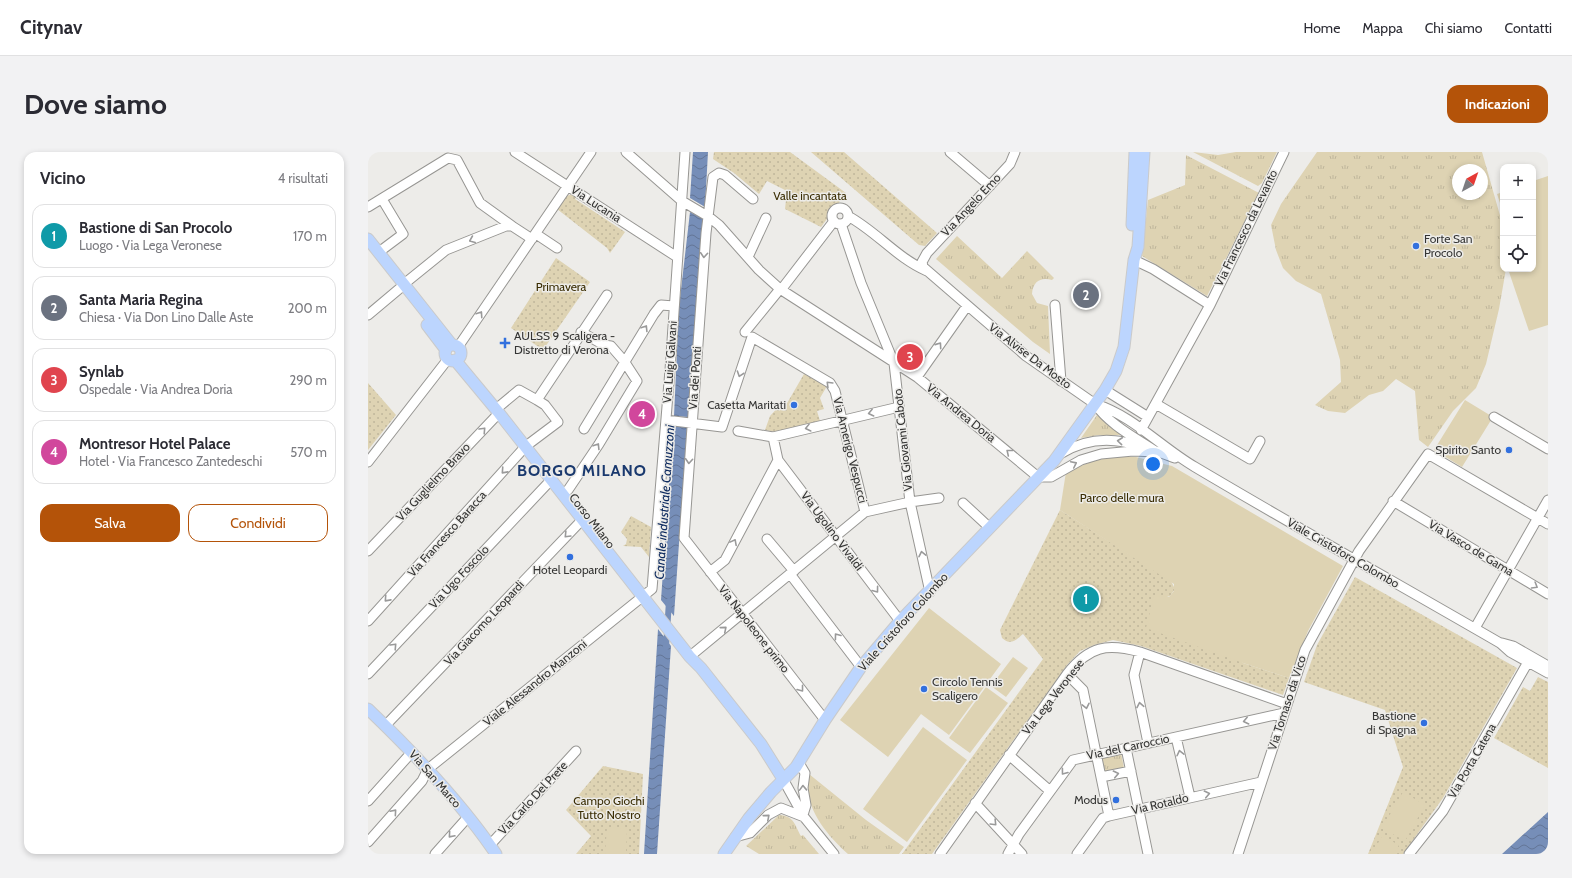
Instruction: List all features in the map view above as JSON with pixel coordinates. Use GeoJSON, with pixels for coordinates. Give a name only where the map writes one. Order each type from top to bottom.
{"type":"FeatureCollection","features":[{"type":"Feature","properties":{"kind":"main road"},"geometry":{"type":"LineString","coordinates":[[1134,260],[1131,246],[1135,152]]}},
{"type":"Feature","properties":{"kind":"main road"},"geometry":{"type":"LineString","coordinates":[[1095,404],[1116,371],[1124,347],[1134,260],[1138,247],[1144,152]]}},
{"type":"Feature","properties":{"kind":"main road","name":"Corso Milano"},"geometry":{"type":"LineString","coordinates":[[368,239],[373,251],[454,353],[528,445],[568,490],[658,613],[694,654],[702,668],[761,744],[784,779]]}},
{"type":"Feature","properties":{"kind":"main road","name":"Viale Cristoforo Colombo"},"geometry":{"type":"LineString","coordinates":[[724,854],[749,818],[799,763],[825,720],[861,666],[900,621],[930,592],[1057,456],[1095,404]]}},
{"type":"Feature","properties":{"kind":"main road","name":"Corso Milano"},"geometry":{"type":"LineString","coordinates":[[528,445],[551,480],[582,520],[645,595]]}},
{"type":"Feature","properties":{"kind":"main road","name":"Corso Milano"},"geometry":{"type":"LineString","coordinates":[[675,634],[690,657],[702,668]]}},
{"type":"Feature","properties":{"kind":"main road","name":"Via San Marco"},"geometry":{"type":"LineString","coordinates":[[369,714],[385,726],[428,769],[493,850]]}},
{"type":"Feature","properties":{"kind":"street","name":"Via Lucania"},"geometry":{"type":"LineString","coordinates":[[515,152],[677,257]]}},
{"type":"Feature","properties":{"kind":"street"},"geometry":{"type":"LineString","coordinates":[[368,462],[454,353],[534,237],[590,152]]}},
{"type":"Feature","properties":{"kind":"street","name":"Via Andrea Doria"},"geometry":{"type":"LineString","coordinates":[[626,152],[684,202],[707,216],[780,289],[917,377],[1038,477]]}},
{"type":"Feature","properties":{"kind":"street","name":"Via Luigi Galvani"},"geometry":{"type":"LineString","coordinates":[[645,595],[652,589],[656,559],[668,420],[677,257],[684,202],[685,152]]}},
{"type":"Feature","properties":{"kind":"street"},"geometry":{"type":"LineString","coordinates":[[950,152],[990,186]]}},
{"type":"Feature","properties":{"kind":"street","name":"Via Angelo Emo"},"geometry":{"type":"LineString","coordinates":[[928,272],[923,267],[922,262],[925,256],[1010,164],[1015,152]]}},
{"type":"Feature","properties":{"kind":"street","name":"Via Francesco da Levanto"},"geometry":{"type":"LineString","coordinates":[[1141,430],[1210,305],[1284,152]]}},
{"type":"Feature","properties":{"kind":"street"},"geometry":{"type":"LineString","coordinates":[[368,207],[448,158],[459,156],[480,203],[492,213],[499,215],[512,226],[558,248]]}},
{"type":"Feature","properties":{"kind":"street"},"geometry":{"type":"LineString","coordinates":[[707,216],[713,177],[719,173],[725,175],[753,199]]}},
{"type":"Feature","properties":{"kind":"street"},"geometry":{"type":"LineString","coordinates":[[373,251],[403,234],[382,199]]}},
{"type":"Feature","properties":{"kind":"street","name":"Via Alvise Da Mosto"},"geometry":{"type":"LineString","coordinates":[[837,222],[832,215],[837,208],[844,208],[848,216],[861,223],[910,264],[928,272],[1026,356],[1095,404]]}},
{"type":"Feature","properties":{"kind":"street"},"geometry":{"type":"LineString","coordinates":[[492,213],[495,230]]}},
{"type":"Feature","properties":{"kind":"street","name":"Via dei Ponti"},"geometry":{"type":"LineString","coordinates":[[684,538],[690,422],[707,216]]}},
{"type":"Feature","properties":{"kind":"street"},"geometry":{"type":"LineString","coordinates":[[668,420],[722,427],[749,334],[780,289],[837,222],[847,220],[848,216]]}},
{"type":"Feature","properties":{"kind":"street"},"geometry":{"type":"LineString","coordinates":[[748,257],[766,218]]}},
{"type":"Feature","properties":{"kind":"street","name":"Via Giovanni Caboto"},"geometry":{"type":"LineString","coordinates":[[837,222],[860,283],[894,363],[910,502],[930,592]]}},
{"type":"Feature","properties":{"kind":"street"},"geometry":{"type":"LineString","coordinates":[[368,315],[446,250],[506,226],[512,226]]}},
{"type":"Feature","properties":{"kind":"street"},"geometry":{"type":"LineString","coordinates":[[1134,260],[1153,269],[1210,305]]}},
{"type":"Feature","properties":{"kind":"street"},"geometry":{"type":"LineString","coordinates":[[537,400],[606,295]]}},
{"type":"Feature","properties":{"kind":"street"},"geometry":{"type":"LineString","coordinates":[[584,429],[624,360],[654,314],[661,305],[674,306]]}},
{"type":"Feature","properties":{"kind":"street"},"geometry":{"type":"LineString","coordinates":[[1054,305],[1061,381]]}},
{"type":"Feature","properties":{"kind":"street"},"geometry":{"type":"LineString","coordinates":[[917,377],[967,306]]}},
{"type":"Feature","properties":{"kind":"street"},"geometry":{"type":"LineString","coordinates":[[568,490],[599,444],[637,381],[624,360],[611,346],[604,345],[581,332]]}},
{"type":"Feature","properties":{"kind":"street","name":"Via Amerigo Vespucci"},"geometry":{"type":"LineString","coordinates":[[749,334],[830,383],[835,391],[843,420],[865,512]]}},
{"type":"Feature","properties":{"kind":"street","name":"Via Guglielmo Bravo"},"geometry":{"type":"LineString","coordinates":[[368,551],[519,390],[537,400]]}},
{"type":"Feature","properties":{"kind":"street"},"geometry":{"type":"LineString","coordinates":[[1105,390],[1148,417]]}},
{"type":"Feature","properties":{"kind":"street","name":"Viale Cristoforo Colombo"},"geometry":{"type":"LineString","coordinates":[[1105,390],[1114,407],[1126,420]]}},
{"type":"Feature","properties":{"kind":"street","name":"Via Francesco Baracca"},"geometry":{"type":"LineString","coordinates":[[368,621],[528,445],[558,422],[545,405],[537,400]]}},
{"type":"Feature","properties":{"kind":"street","name":"Viale Cristoforo Colombo"},"geometry":{"type":"LineString","coordinates":[[1095,404],[1101,413],[1123,430],[1157,452]]}},
{"type":"Feature","properties":{"kind":"street","name":"Viale Cristoforo Colombo"},"geometry":{"type":"LineString","coordinates":[[1095,404],[1105,407],[1126,420],[1186,462],[1475,628],[1500,643],[1510,652],[1548,673]]}},
{"type":"Feature","properties":{"kind":"street"},"geometry":{"type":"LineString","coordinates":[[1156,404],[1250,459],[1260,441]]}},
{"type":"Feature","properties":{"kind":"street"},"geometry":{"type":"LineString","coordinates":[[738,430],[773,437],[899,407]]}},
{"type":"Feature","properties":{"kind":"street"},"geometry":{"type":"LineString","coordinates":[[1494,418],[1548,449]]}},
{"type":"Feature","properties":{"kind":"street","name":"Via Ugolino Vivaldi"},"geometry":{"type":"LineString","coordinates":[[773,437],[778,460],[900,621]]}},
{"type":"Feature","properties":{"kind":"street","name":"Viale Cristoforo Colombo"},"geometry":{"type":"LineString","coordinates":[[1057,456],[1084,443],[1107,440],[1132,443],[1186,462]]}},
{"type":"Feature","properties":{"kind":"street","name":"Viale Cristoforo Colombo"},"geometry":{"type":"LineString","coordinates":[[1038,477],[1051,477],[1081,460],[1101,454],[1133,451],[1157,452]]}},
{"type":"Feature","properties":{"kind":"street","name":"Via Tomaso da Vico"},"geometry":{"type":"LineString","coordinates":[[1238,854],[1305,650],[1354,559],[1393,501],[1428,454],[1538,518]]}},
{"type":"Feature","properties":{"kind":"street"},"geometry":{"type":"LineString","coordinates":[[710,572],[724,560],[778,460]]}},
{"type":"Feature","properties":{"kind":"street","name":"Via Ugo Foscolo"},"geometry":{"type":"LineString","coordinates":[[368,674],[551,480]]}},
{"type":"Feature","properties":{"kind":"street"},"geometry":{"type":"LineString","coordinates":[[694,654],[865,512],[910,502],[939,498]]}},
{"type":"Feature","properties":{"kind":"street"},"geometry":{"type":"LineString","coordinates":[[1475,628],[1548,500]]}},
{"type":"Feature","properties":{"kind":"street","name":"Via Vasco de Gama"},"geometry":{"type":"LineString","coordinates":[[1393,501],[1548,594]]}},
{"type":"Feature","properties":{"kind":"street"},"geometry":{"type":"LineString","coordinates":[[963,503],[990,528]]}},
{"type":"Feature","properties":{"kind":"street"},"geometry":{"type":"LineString","coordinates":[[1538,518],[1548,524]]}},
{"type":"Feature","properties":{"kind":"street","name":"Via Giacomo Leopardi"},"geometry":{"type":"LineString","coordinates":[[385,726],[582,520]]}},
{"type":"Feature","properties":{"kind":"street","name":"Via Napoleone primo"},"geometry":{"type":"LineString","coordinates":[[684,538],[825,720]]}},
{"type":"Feature","properties":{"kind":"street"},"geometry":{"type":"LineString","coordinates":[[767,539],[861,666]]}},
{"type":"Feature","properties":{"kind":"street","name":"Viale Alessandro Manzoni"},"geometry":{"type":"LineString","coordinates":[[368,842],[371,831],[422,781],[428,769],[645,595]]}},
{"type":"Feature","properties":{"kind":"street","name":"Viale Cristoforo Colombo"},"geometry":{"type":"LineString","coordinates":[[1500,643],[1513,646],[1548,666]]}},
{"type":"Feature","properties":{"kind":"street","name":"Via Lega Veronese"},"geometry":{"type":"LineString","coordinates":[[940,854],[1067,674],[1081,658],[1098,649],[1123,647],[1287,704]]}},
{"type":"Feature","properties":{"kind":"street"},"geometry":{"type":"LineString","coordinates":[[1140,652],[1134,675],[1148,743]]}},
{"type":"Feature","properties":{"kind":"street","name":"Via Porta Catena"},"geometry":{"type":"LineString","coordinates":[[1409,854],[1443,810],[1528,662]]}},
{"type":"Feature","properties":{"kind":"street"},"geometry":{"type":"LineString","coordinates":[[1067,674],[1083,690],[1109,816]]}},
{"type":"Feature","properties":{"kind":"street","name":"Via del Carroccio"},"geometry":{"type":"LineString","coordinates":[[1008,854],[1013,843],[1073,760],[1284,713]]}},
{"type":"Feature","properties":{"kind":"street"},"geometry":{"type":"LineString","coordinates":[[1176,737],[1190,797]]}},
{"type":"Feature","properties":{"kind":"street"},"geometry":{"type":"LineString","coordinates":[[1126,748],[1148,854]]}},
{"type":"Feature","properties":{"kind":"street","name":"Via Carlo Del Prete"},"geometry":{"type":"LineString","coordinates":[[493,850],[576,751]]}},
{"type":"Feature","properties":{"kind":"street"},"geometry":{"type":"LineString","coordinates":[[368,801],[412,752]]}},
{"type":"Feature","properties":{"kind":"street"},"geometry":{"type":"LineString","coordinates":[[1009,755],[1050,791]]}},
{"type":"Feature","properties":{"kind":"street"},"geometry":{"type":"LineString","coordinates":[[799,763],[805,773],[803,788],[806,805],[803,816]]}},
{"type":"Feature","properties":{"kind":"street"},"geometry":{"type":"LineString","coordinates":[[1101,777],[1131,771]]}},
{"type":"Feature","properties":{"kind":"street"},"geometry":{"type":"LineString","coordinates":[[784,779],[803,816],[834,854]]}},
{"type":"Feature","properties":{"kind":"street","name":"Via Rotaldo"},"geometry":{"type":"LineString","coordinates":[[1077,854],[1103,818],[1190,797],[1262,782]]}},
{"type":"Feature","properties":{"kind":"street"},"geometry":{"type":"LineString","coordinates":[[975,803],[1022,854]]}},
{"type":"Feature","properties":{"kind":"street"},"geometry":{"type":"LineString","coordinates":[[735,837],[750,834],[768,815],[781,808],[803,816]]}},
{"type":"Feature","properties":{"kind":"street"},"geometry":{"type":"LineString","coordinates":[[435,854],[468,817]]}},
{"type":"Feature","properties":{"kind":"green space","name":"Valle incantata"},"geometry":{"type":"Polygon","coordinates":[[[714,152],[790,152],[846,193],[821,227],[785,209],[787,191],[767,181],[759,194],[734,173],[713,159],[714,152]]]}},
{"type":"Feature","properties":{"kind":"green space"},"geometry":{"type":"Polygon","coordinates":[[[811,152],[844,152],[937,233],[925,246],[919,245],[811,152]]]}},
{"type":"Feature","properties":{"kind":"green space"},"geometry":{"type":"Polygon","coordinates":[[[1193,152],[1218,155],[1236,152],[1277,152],[1262,183],[1258,186],[1193,152]]]}},
{"type":"Feature","properties":{"kind":"green space"},"geometry":{"type":"Polygon","coordinates":[[[1317,152],[1482,152],[1485,164],[1452,164],[1452,200],[1488,200],[1488,173],[1500,215],[1500,272],[1505,272],[1499,309],[1486,364],[1476,388],[1453,411],[1428,447],[1419,440],[1415,391],[1396,379],[1383,391],[1369,395],[1345,413],[1328,411],[1315,405],[1341,382],[1340,360],[1321,294],[1296,281],[1283,268],[1276,250],[1271,225],[1281,204],[1317,152]]]}},
{"type":"Feature","properties":{"kind":"green space"},"geometry":{"type":"Polygon","coordinates":[[[1186,155],[1259,193],[1207,296],[1142,256],[1148,200],[1185,185],[1186,155]]]}},
{"type":"Feature","properties":{"kind":"green space"},"geometry":{"type":"Polygon","coordinates":[[[1548,176],[1548,325],[1529,331],[1509,272],[1536,272],[1536,180],[1548,176]]]}},
{"type":"Feature","properties":{"kind":"green space"},"geometry":{"type":"Polygon","coordinates":[[[1500,193],[1500,203],[1497,194],[1500,193]]]}},
{"type":"Feature","properties":{"kind":"green space"},"geometry":{"type":"Polygon","coordinates":[[[573,194],[577,196],[575,199],[625,232],[610,253],[607,248],[557,209],[566,196],[573,194]]]}},
{"type":"Feature","properties":{"kind":"green space"},"geometry":{"type":"Polygon","coordinates":[[[957,236],[1002,278],[1027,251],[1054,278],[1052,280],[1044,279],[1038,281],[1034,286],[1032,294],[1037,303],[1048,306],[1050,354],[1033,342],[936,259],[957,236]]]}},
{"type":"Feature","properties":{"kind":"green space","name":"Primavera"},"geometry":{"type":"Polygon","coordinates":[[[556,258],[590,282],[543,350],[511,328],[556,258]]]}},
{"type":"Feature","properties":{"kind":"green space"},"geometry":{"type":"Polygon","coordinates":[[[804,374],[827,386],[820,398],[824,409],[817,411],[820,421],[776,432],[765,430],[770,416],[782,403],[786,405],[804,374]]]}},
{"type":"Feature","properties":{"kind":"green space"},"geometry":{"type":"Polygon","coordinates":[[[368,383],[396,415],[368,450],[368,383]]]}},
{"type":"Feature","properties":{"kind":"green space"},"geometry":{"type":"Polygon","coordinates":[[[1465,400],[1493,417],[1462,467],[1434,450],[1465,400]]]}},
{"type":"Feature","properties":{"kind":"green space"},"geometry":{"type":"Polygon","coordinates":[[[1097,415],[1122,435],[1099,435],[1081,438],[1097,415]]]}},
{"type":"Feature","properties":{"kind":"green space"},"geometry":{"type":"Polygon","coordinates":[[[1117,456],[1136,457],[1172,466],[1343,566],[1308,631],[1289,678],[1146,628],[1154,596],[1169,597],[1174,591],[1174,584],[1060,510],[1066,472],[1093,461],[1117,456]]]}},
{"type":"Feature","properties":{"kind":"green space","name":"Parco delle mura"},"geometry":{"type":"Polygon","coordinates":[[[1060,510],[1171,581],[1175,589],[1170,596],[1167,597],[1243,663],[1289,678],[1283,695],[1141,646],[1113,640],[1094,645],[1080,651],[1067,665],[932,854],[902,854],[1043,659],[1023,634],[1013,641],[1008,642],[1002,638],[1000,630],[1060,510]]]}},
{"type":"Feature","properties":{"kind":"green space"},"geometry":{"type":"Polygon","coordinates":[[[631,516],[651,527],[649,557],[641,547],[623,546],[626,544],[627,539],[621,532],[631,516]]]}},
{"type":"Feature","properties":{"kind":"green space"},"geometry":{"type":"Polygon","coordinates":[[[1355,577],[1517,668],[1443,798],[1403,854],[1368,854],[1403,767],[1385,710],[1304,682],[1317,645],[1355,577]]]}},
{"type":"Feature","properties":{"kind":"green space","name":"Circolo Tennis Scaligero"},"geometry":{"type":"Polygon","coordinates":[[[929,608],[1001,664],[949,735],[921,714],[888,757],[840,720],[929,608]]]}},
{"type":"Feature","properties":{"kind":"green space"},"geometry":{"type":"Polygon","coordinates":[[[1013,657],[1028,668],[1006,697],[991,686],[1013,657]]]}},
{"type":"Feature","properties":{"kind":"green space"},"geometry":{"type":"Polygon","coordinates":[[[1538,677],[1548,682],[1548,768],[1494,738],[1523,687],[1530,691],[1538,677]]]}},
{"type":"Feature","properties":{"kind":"green space"},"geometry":{"type":"Polygon","coordinates":[[[986,687],[1008,703],[970,753],[949,738],[986,687]]]}},
{"type":"Feature","properties":{"kind":"green space"},"geometry":{"type":"Polygon","coordinates":[[[923,727],[967,760],[907,842],[863,809],[923,727]]]}},
{"type":"Feature","properties":{"kind":"green space"},"geometry":{"type":"Polygon","coordinates":[[[1121,753],[1124,768],[1105,772],[1102,757],[1121,753]]]}},
{"type":"Feature","properties":{"kind":"green space","name":"Campo Giochi Tutto Nostro"},"geometry":{"type":"Polygon","coordinates":[[[603,766],[643,774],[639,854],[576,854],[591,836],[566,810],[603,766]]]}},
{"type":"Feature","properties":{"kind":"green space"},"geometry":{"type":"Polygon","coordinates":[[[809,774],[866,820],[904,847],[899,854],[848,854],[824,828],[812,808],[808,786],[809,774]]]}},
{"type":"Feature","properties":{"kind":"green space"},"geometry":{"type":"Polygon","coordinates":[[[1403,792],[1425,805],[1405,841],[1382,828],[1403,792]]]}},
{"type":"Feature","properties":{"kind":"green space"},"geometry":{"type":"Polygon","coordinates":[[[779,815],[791,819],[796,825],[801,836],[803,835],[819,854],[759,854],[746,846],[779,815]]]}},
{"type":"Feature","properties":{"kind":"green space"},"geometry":{"type":"Polygon","coordinates":[[[607,827],[627,829],[626,854],[605,854],[607,827]]]}},
{"type":"Feature","properties":{"kind":"green space"},"geometry":{"type":"Polygon","coordinates":[[[1382,836],[1399,845],[1394,854],[1372,854],[1382,836]]]}},
{"type":"Feature","properties":{"kind":"water"},"geometry":{"type":"Polygon","coordinates":[[[693,152],[708,152],[705,207],[690,198],[693,152]]]}},
{"type":"Feature","properties":{"kind":"water"},"geometry":{"type":"Polygon","coordinates":[[[690,212],[704,219],[688,417],[674,416],[679,307],[690,212]]]}},
{"type":"Feature","properties":{"kind":"water"},"geometry":{"type":"Polygon","coordinates":[[[673,426],[687,427],[674,616],[661,600],[673,426]]]}},
{"type":"Feature","properties":{"kind":"water"},"geometry":{"type":"Polygon","coordinates":[[[658,629],[671,646],[657,854],[644,854],[658,629]]]}},
{"type":"Feature","properties":{"kind":"water"},"geometry":{"type":"Polygon","coordinates":[[[1548,812],[1548,854],[1502,854],[1548,812]]]}},
{"type":"Feature","properties":{"kind":"waterway","name":"Canale industriale Camuzzoni"},"geometry":{"type":"LineString","coordinates":[[666,647],[669,601]]}},
{"type":"Feature","properties":{"kind":"place","name":"Forte San Procolo"},"geometry":{"type":"Point","coordinates":[1416,246]}},
{"type":"Feature","properties":{"kind":"place","name":"Santa Maria Regina"},"geometry":{"type":"Point","coordinates":[1086,295]}},
{"type":"Feature","properties":{"kind":"place","name":"AULSS 9 Scaligera - Distretto di Verona"},"geometry":{"type":"Point","coordinates":[505,343]}},
{"type":"Feature","properties":{"kind":"place","name":"Synlab"},"geometry":{"type":"Point","coordinates":[910,357]}},
{"type":"Feature","properties":{"kind":"place","name":"Casetta Maritati"},"geometry":{"type":"Point","coordinates":[794,405]}},
{"type":"Feature","properties":{"kind":"place","name":"Montresor Hotel Palace"},"geometry":{"type":"Point","coordinates":[642,414]}},
{"type":"Feature","properties":{"kind":"place","name":"Spirito Santo"},"geometry":{"type":"Point","coordinates":[1509,450]}},
{"type":"Feature","properties":{"kind":"place","name":"Hotel Leopardi"},"geometry":{"type":"Point","coordinates":[570,557]}},
{"type":"Feature","properties":{"kind":"place","name":"Bastione di San Procolo"},"geometry":{"type":"Point","coordinates":[1086,599]}},
{"type":"Feature","properties":{"kind":"place","name":"Circolo Tennis Scaligero"},"geometry":{"type":"Point","coordinates":[924,689]}},
{"type":"Feature","properties":{"kind":"place","name":"Bastione di Spagna"},"geometry":{"type":"Point","coordinates":[1424,723]}},
{"type":"Feature","properties":{"kind":"place","name":"Modus"},"geometry":{"type":"Point","coordinates":[1116,800]}},
{"type":"Feature","properties":{"kind":"district","name":"BORGO MILANO"},"geometry":{"type":"Point","coordinates":[582,470]}}]}
